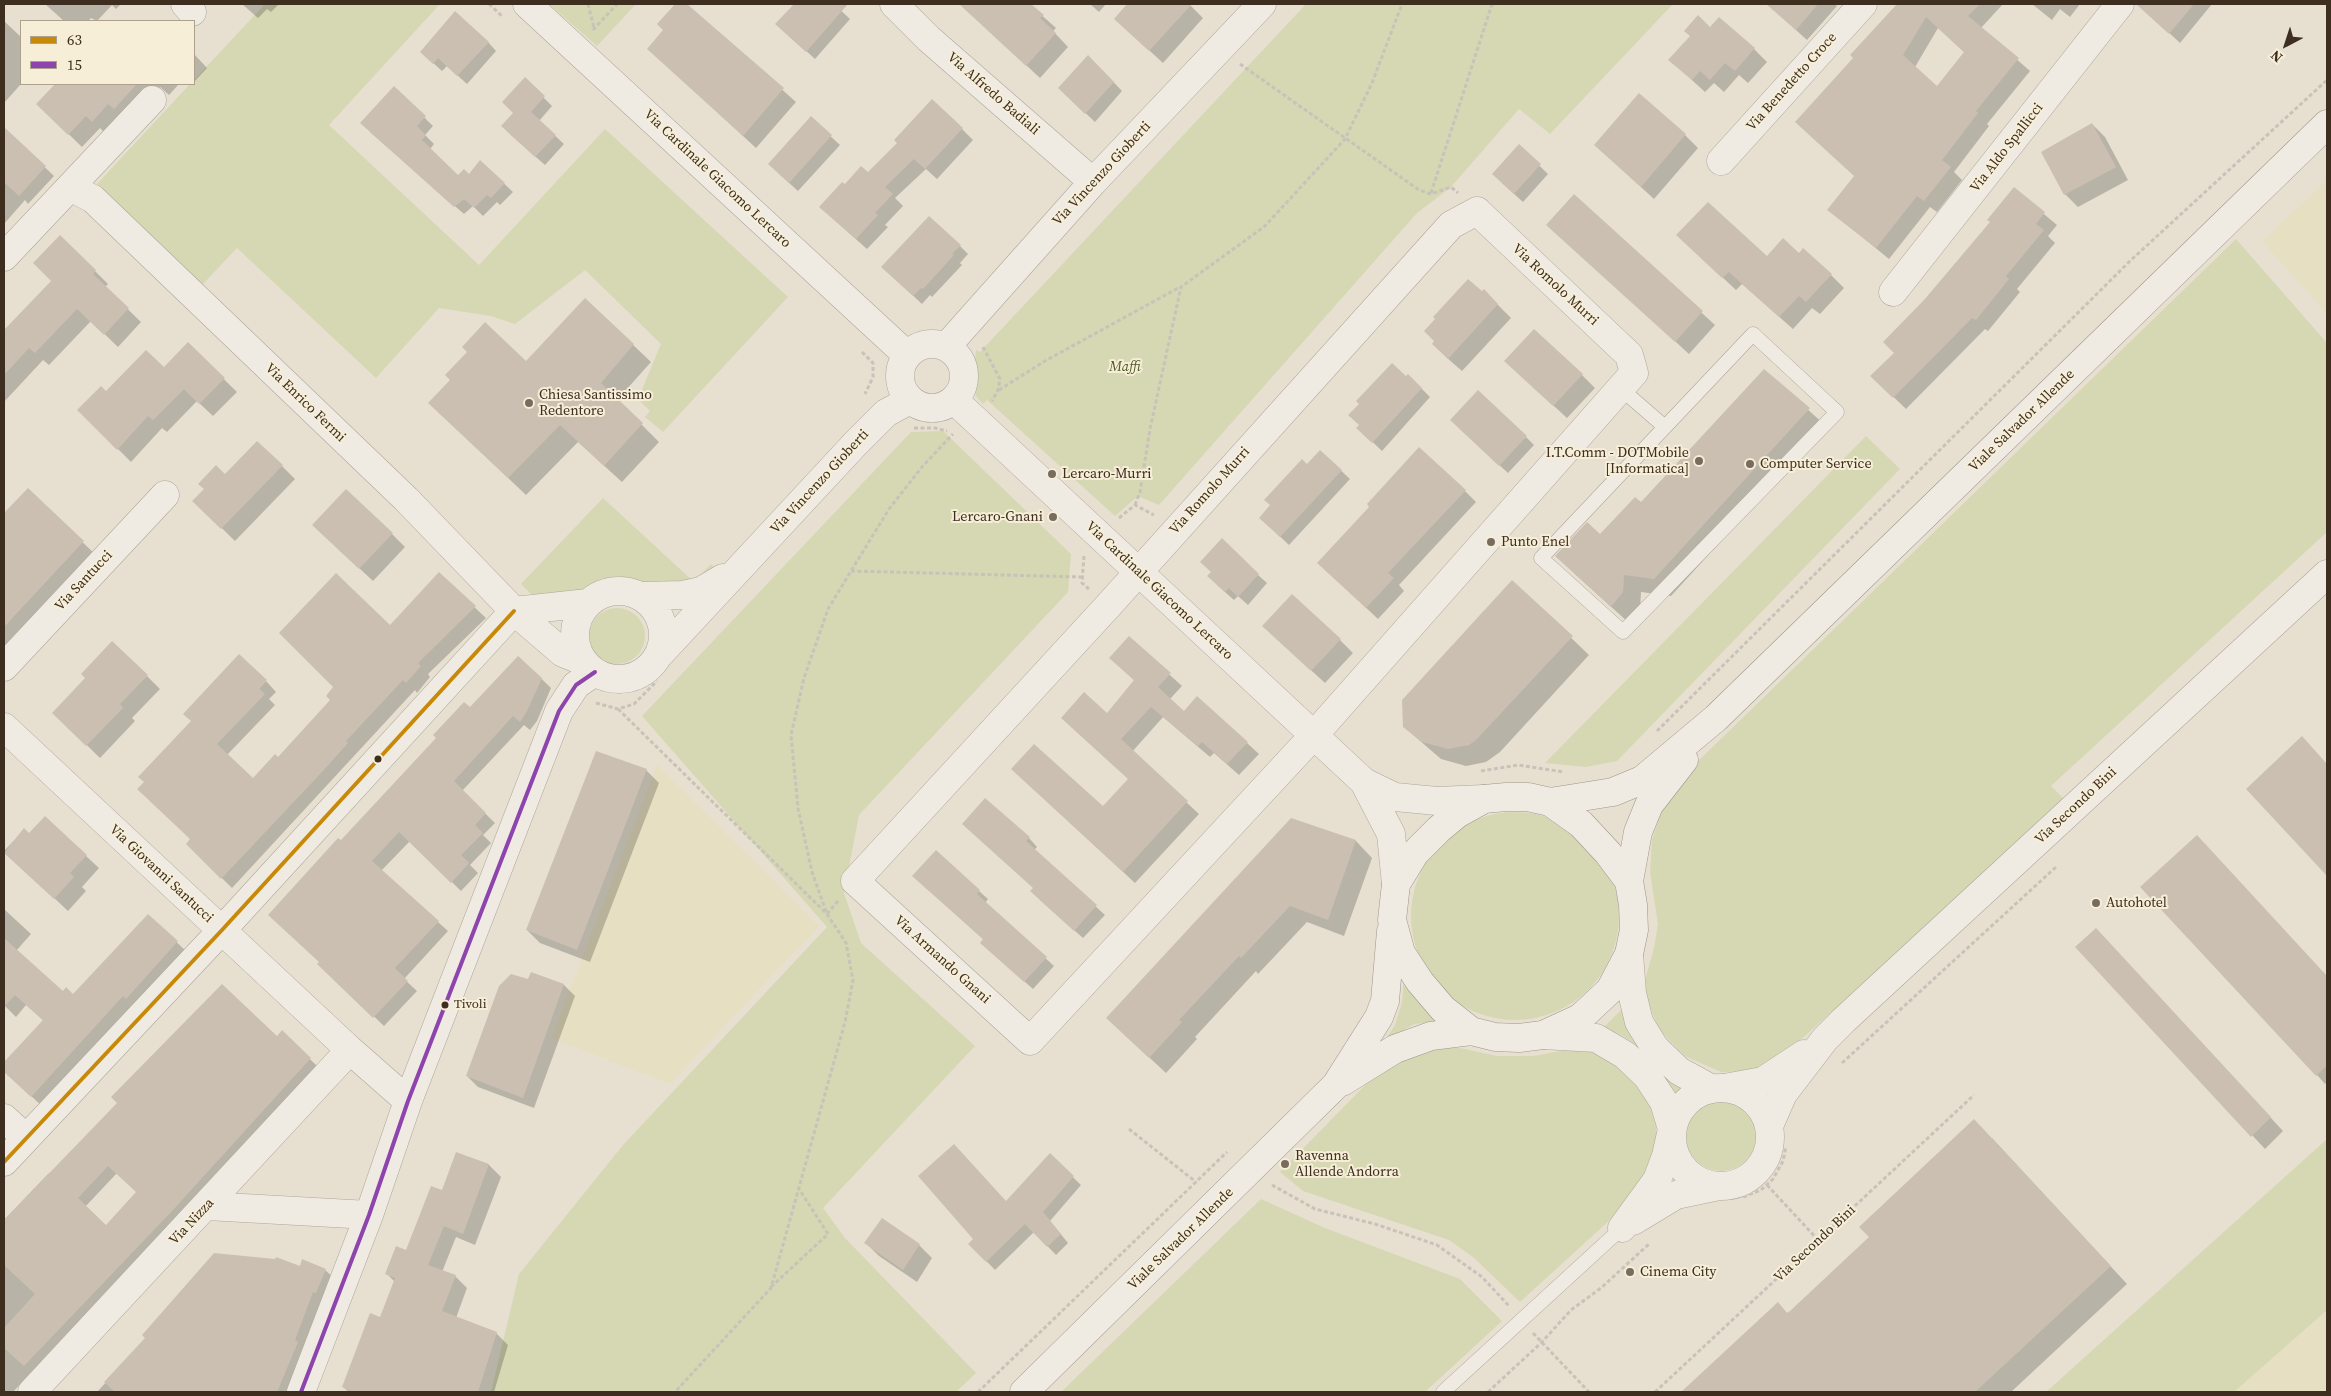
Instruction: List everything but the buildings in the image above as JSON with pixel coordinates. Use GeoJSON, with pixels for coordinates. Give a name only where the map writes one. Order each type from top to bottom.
{"type":"FeatureCollection","features":[{"type":"Feature","properties":{"kind":"street","name":"Via Alfredo Badiali"},"geometry":{"type":"LineString","coordinates":[[894,4],[929,39],[1093,182]]}},
{"type":"Feature","properties":{"kind":"street","name":"Via Vincenzo Gioberti"},"geometry":{"type":"LineString","coordinates":[[946,346],[1093,182],[1262,4]]}},
{"type":"Feature","properties":{"kind":"street","name":"Via Benedetto Croce"},"geometry":{"type":"LineString","coordinates":[[1721,161],[1863,4]]}},
{"type":"Feature","properties":{"kind":"street","name":"Via Aldo Spallicci"},"geometry":{"type":"LineString","coordinates":[[1893,292],[2120,4]]}},
{"type":"Feature","properties":{"kind":"street","name":"Via Cardinale Giacomo Lercaro"},"geometry":{"type":"LineString","coordinates":[[518,13],[907,355]]}},
{"type":"Feature","properties":{"kind":"street"},"geometry":{"type":"LineString","coordinates":[[4,257],[82,193],[152,100]]}},
{"type":"Feature","properties":{"kind":"street","name":"Viale Salvador Allende"},"geometry":{"type":"LineString","coordinates":[[1550,802],[1613,792],[1642,780],[1716,718],[2327,124]]}},
{"type":"Feature","properties":{"kind":"street","name":"Via Enrico Fermi"},"geometry":{"type":"LineString","coordinates":[[82,193],[406,499],[514,611],[563,654],[589,667]]}},
{"type":"Feature","properties":{"kind":"street","name":"Via Romolo Murri"},"geometry":{"type":"LineString","coordinates":[[1137,571],[1450,225],[1477,211],[1629,355],[1634,373],[1314,735]]}},
{"type":"Feature","properties":{"kind":"street"},"geometry":{"type":"LineString","coordinates":[[936,343],[946,346],[961,361],[964,371],[964,381],[954,400],[937,408],[927,408],[910,400],[900,383],[900,373],[907,355],[915,348],[925,344],[936,343]]}},
{"type":"Feature","properties":{"kind":"street","name":"Via Vincenzo Gioberti"},"geometry":{"type":"LineString","coordinates":[[589,667],[618,680],[631,678],[642,673],[886,413],[910,400]]}},
{"type":"Feature","properties":{"kind":"street","name":"Via Cardinale Giacomo Lercaro"},"geometry":{"type":"LineString","coordinates":[[954,400],[965,427],[1137,571],[1364,782],[1396,797],[1437,801],[1484,800]]}},
{"type":"Feature","properties":{"kind":"street","name":"Via Santucci"},"geometry":{"type":"LineString","coordinates":[[4,667],[165,495]]}},
{"type":"Feature","properties":{"kind":"street","name":"Via Armando Gnani"},"geometry":{"type":"LineString","coordinates":[[1137,571],[1108,606],[855,881],[1030,1041],[1314,735]]}},
{"type":"Feature","properties":{"kind":"street","name":"Via Vincenzo Gioberti"},"geometry":{"type":"LineString","coordinates":[[588,602],[600,595],[614,591],[642,596],[683,595],[701,590],[735,572]]}},
{"type":"Feature","properties":{"kind":"street","name":"Via Secondo Bini"},"geometry":{"type":"LineString","coordinates":[[1718,1088],[1763,1081],[1825,1039],[2327,574]]}},
{"type":"Feature","properties":{"kind":"street"},"geometry":{"type":"LineString","coordinates":[[642,596],[652,605],[661,622],[663,642],[659,655]]}},
{"type":"Feature","properties":{"kind":"street"},"geometry":{"type":"LineString","coordinates":[[4,1162],[222,930],[514,611],[588,602]]}},
{"type":"Feature","properties":{"kind":"street"},"geometry":{"type":"LineString","coordinates":[[301,1392],[369,1215],[408,1101],[558,711],[589,667],[577,650],[574,637],[575,625],[588,602]]}},
{"type":"Feature","properties":{"kind":"street","name":"Viale Salvador Allende"},"geometry":{"type":"LineString","coordinates":[[1629,881],[1638,832],[1649,805],[1716,718]]}},
{"type":"Feature","properties":{"kind":"street","name":"Via Giovanni Santucci"},"geometry":{"type":"LineString","coordinates":[[4,727],[350,1050],[408,1101]]}},
{"type":"Feature","properties":{"kind":"street","name":"Via Cardinale Giacomo Lercaro"},"geometry":{"type":"LineString","coordinates":[[1364,782],[1391,834],[1396,884]]}},
{"type":"Feature","properties":{"kind":"street"},"geometry":{"type":"LineString","coordinates":[[1396,884],[1415,853],[1439,828],[1457,814],[1484,800],[1506,796],[1528,797],[1550,802],[1581,824],[1608,853],[1629,881],[1634,905],[1634,930],[1629,954],[1610,990],[1580,1018],[1543,1035]]}},
{"type":"Feature","properties":{"kind":"street","name":"Viale Salvador Allende"},"geometry":{"type":"LineString","coordinates":[[1024,1392],[1336,1085],[1379,1017],[1384,1001],[1396,884]]}},
{"type":"Feature","properties":{"kind":"street"},"geometry":{"type":"LineString","coordinates":[[1392,920],[1401,953],[1420,982],[1443,1009],[1471,1031],[1495,1037],[1519,1038],[1543,1035],[1596,1038],[1625,1055],[1647,1076],[1664,1102],[1672,1129],[1673,1146],[1678,1162],[1696,1179],[1703,1183],[1719,1186]]}},
{"type":"Feature","properties":{"kind":"street"},"geometry":{"type":"LineString","coordinates":[[1622,1228],[1676,1195],[1719,1186],[1734,1185],[1748,1178],[1759,1168],[1767,1155],[1770,1141],[1769,1126],[1763,1111],[1752,1099],[1739,1092],[1718,1088],[1679,1071],[1655,1048],[1639,1022],[1632,993],[1629,954]]}},
{"type":"Feature","properties":{"kind":"street","name":"Viale Salvador Allende"},"geometry":{"type":"LineString","coordinates":[[1336,1085],[1395,1049],[1431,1036],[1471,1031]]}},
{"type":"Feature","properties":{"kind":"street","name":"Via Secondo Bini"},"geometry":{"type":"LineString","coordinates":[[1769,1126],[1783,1094],[1825,1039]]}},
{"type":"Feature","properties":{"kind":"street","name":"Via Nizza"},"geometry":{"type":"LineString","coordinates":[[32,1392],[350,1050]]}},
{"type":"Feature","properties":{"kind":"street"},"geometry":{"type":"LineString","coordinates":[[1622,1228],[1657,1180],[1666,1156],[1677,1115],[1686,1103],[1698,1094],[1718,1088]]}},
{"type":"Feature","properties":{"kind":"street"},"geometry":{"type":"LineString","coordinates":[[4,1118],[26,1138]]}},
{"type":"Feature","properties":{"kind":"street"},"geometry":{"type":"LineString","coordinates":[[206,1206],[369,1215]]}},
{"type":"Feature","properties":{"kind":"lane"},"geometry":{"type":"LineString","coordinates":[[1754,334],[1837,412],[1623,632],[1541,558],[1665,427],[1754,334]]}},
{"type":"Feature","properties":{"kind":"lane"},"geometry":{"type":"LineString","coordinates":[[1620,388],[1665,427]]}},
{"type":"Feature","properties":{"kind":"lane"},"geometry":{"type":"LineString","coordinates":[[1443,1392],[1622,1228]]}},
{"type":"Feature","properties":{"kind":"path"},"geometry":{"type":"LineString","coordinates":[[489,4],[518,13]]}},
{"type":"Feature","properties":{"kind":"path"},"geometry":{"type":"LineString","coordinates":[[588,4],[595,28]]}},
{"type":"Feature","properties":{"kind":"path"},"geometry":{"type":"LineString","coordinates":[[589,34],[617,4]]}},
{"type":"Feature","properties":{"kind":"path"},"geometry":{"type":"LineString","coordinates":[[998,390],[1045,361],[1181,286],[1265,226],[1345,139],[1372,83],[1402,4]]}},
{"type":"Feature","properties":{"kind":"path"},"geometry":{"type":"LineString","coordinates":[[1244,56],[1238,62],[1419,190],[1431,194],[1492,4]]}},
{"type":"Feature","properties":{"kind":"path"},"geometry":{"type":"LineString","coordinates":[[1650,738],[2130,261],[2327,80]]}},
{"type":"Feature","properties":{"kind":"path"},"geometry":{"type":"LineString","coordinates":[[1114,522],[1135,505],[1140,492],[1150,429],[1181,286]]}},
{"type":"Feature","properties":{"kind":"path"},"geometry":{"type":"LineString","coordinates":[[827,914],[812,872],[798,808],[791,735],[804,678],[825,618],[889,508],[922,467],[991,404],[998,390],[1000,379],[982,349],[985,342]]}},
{"type":"Feature","properties":{"kind":"path"},"geometry":{"type":"LineString","coordinates":[[857,347],[873,363],[873,377],[867,392],[861,399]]}},
{"type":"Feature","properties":{"kind":"path"},"geometry":{"type":"LineString","coordinates":[[1135,505],[1162,520]]}},
{"type":"Feature","properties":{"kind":"path"},"geometry":{"type":"LineString","coordinates":[[1077,550],[1084,556],[1082,583],[1108,606]]}},
{"type":"Feature","properties":{"kind":"path"},"geometry":{"type":"LineString","coordinates":[[851,572],[1082,577]]}},
{"type":"Feature","properties":{"kind":"path"},"geometry":{"type":"LineString","coordinates":[[618,709],[827,914],[846,943],[853,980],[845,1022],[771,1288]]}},
{"type":"Feature","properties":{"kind":"path"},"geometry":{"type":"LineString","coordinates":[[1480,771],[1518,765],[1565,772]]}},
{"type":"Feature","properties":{"kind":"path","name":"Via Secondo Bini"},"geometry":{"type":"LineString","coordinates":[[1655,1392],[1974,1095]]}},
{"type":"Feature","properties":{"kind":"path"},"geometry":{"type":"LineString","coordinates":[[1129,1130],[1196,1182]]}},
{"type":"Feature","properties":{"kind":"path"},"geometry":{"type":"LineString","coordinates":[[978,1392],[1233,1147],[1251,1170],[1275,1187],[1315,1209],[1375,1224],[1437,1245],[1482,1277],[1589,1392]]}},
{"type":"Feature","properties":{"kind":"path"},"geometry":{"type":"LineString","coordinates":[[1768,1185],[1819,1241]]}},
{"type":"Feature","properties":{"kind":"path"},"geometry":{"type":"LineString","coordinates":[[675,1392],[771,1288],[828,1234],[798,1189]]}},
{"type":"Feature","properties":{"kind":"shaded area"},"geometry":{"type":"Polygon","coordinates":[[[2327,180],[2327,314],[2262,241],[2327,180]]]}},
{"type":"Feature","properties":{"kind":"shaded area"},"geometry":{"type":"Polygon","coordinates":[[[657,765],[819,926],[670,1084],[551,1038],[657,765]]]}},
{"type":"Feature","properties":{"kind":"shaded area"},"geometry":{"type":"Polygon","coordinates":[[[2327,1310],[2327,1392],[2234,1392],[2327,1310]]]}},
{"type":"Feature","properties":{"kind":"green space"},"geometry":{"type":"Polygon","coordinates":[[[265,4],[440,4],[329,125],[479,265],[605,129],[788,297],[663,432],[645,417],[650,411],[638,399],[661,344],[585,270],[515,324],[491,316],[439,308],[376,378],[237,248],[202,285],[97,184],[189,85],[195,85],[195,79],[265,4]]]}},
{"type":"Feature","properties":{"kind":"green space"},"geometry":{"type":"Polygon","coordinates":[[[549,4],[636,4],[597,46],[549,4]]]}},
{"type":"Feature","properties":{"kind":"green space","name":"Maffi"},"geometry":{"type":"Polygon","coordinates":[[[1306,4],[1673,4],[1550,134],[1519,109],[1451,187],[1417,213],[1159,505],[1138,496],[1115,516],[987,400],[983,404],[976,396],[973,378],[976,350],[980,352],[1306,4]]]}},
{"type":"Feature","properties":{"kind":"green space"},"geometry":{"type":"Polygon","coordinates":[[[2236,239],[2327,343],[2327,532],[2051,786],[2064,799],[1805,1036],[1774,1061],[1754,1071],[1721,1072],[1685,1056],[1659,1030],[1647,999],[1645,980],[1654,948],[1658,924],[1650,872],[1652,840],[1663,806],[1693,766],[2236,239]]]}},
{"type":"Feature","properties":{"kind":"green space"},"geometry":{"type":"Polygon","coordinates":[[[943,431],[1071,554],[1068,592],[859,815],[844,893],[861,943],[975,1046],[823,1208],[845,1238],[976,1373],[956,1392],[491,1392],[519,1274],[623,1145],[827,927],[642,716],[911,432],[943,431]]]}},
{"type":"Feature","properties":{"kind":"green space"},"geometry":{"type":"Polygon","coordinates":[[[1866,436],[1900,469],[1617,761],[1586,767],[1545,763],[1866,436]]]}},
{"type":"Feature","properties":{"kind":"green space"},"geometry":{"type":"Polygon","coordinates":[[[603,498],[694,582],[711,564],[714,567],[697,585],[659,588],[638,580],[618,576],[600,579],[587,588],[570,595],[534,597],[521,584],[603,498]]]}},
{"type":"Feature","properties":{"kind":"green space"},"geometry":{"type":"Polygon","coordinates":[[[611,608],[623,608],[633,612],[641,620],[645,636],[641,652],[633,660],[623,664],[611,664],[601,660],[593,652],[589,642],[589,630],[593,620],[601,612],[611,608]]]}},
{"type":"Feature","properties":{"kind":"green space"},"geometry":{"type":"Polygon","coordinates":[[[1515,812],[1535,814],[1555,820],[1581,836],[1595,850],[1611,876],[1617,896],[1619,916],[1617,936],[1611,956],[1595,982],[1581,996],[1555,1012],[1535,1018],[1515,1020],[1495,1018],[1475,1012],[1449,996],[1435,982],[1419,956],[1413,936],[1411,916],[1413,896],[1419,876],[1435,850],[1449,836],[1475,820],[1495,814],[1515,812]]]}},
{"type":"Feature","properties":{"kind":"green space"},"geometry":{"type":"Polygon","coordinates":[[[1404,977],[1416,998],[1442,1021],[1414,1024],[1384,1042],[1395,1025],[1402,1002],[1404,977]]]}},
{"type":"Feature","properties":{"kind":"green space"},"geometry":{"type":"Polygon","coordinates":[[[1622,1009],[1683,1088],[1676,1094],[1657,1068],[1631,1041],[1619,1034],[1602,1029],[1622,1009]]]}},
{"type":"Feature","properties":{"kind":"green space"},"geometry":{"type":"Polygon","coordinates":[[[1427,1047],[1460,1048],[1497,1056],[1534,1056],[1570,1049],[1601,1053],[1628,1071],[1647,1095],[1655,1117],[1657,1139],[1654,1158],[1634,1198],[1520,1302],[1473,1257],[1449,1240],[1303,1191],[1280,1172],[1378,1072],[1427,1047]]]}},
{"type":"Feature","properties":{"kind":"green space"},"geometry":{"type":"Polygon","coordinates":[[[1728,1101],[1741,1107],[1750,1116],[1754,1122],[1756,1136],[1754,1150],[1746,1161],[1735,1169],[1714,1171],[1707,1169],[1696,1161],[1688,1150],[1686,1129],[1688,1122],[1696,1111],[1707,1103],[1728,1101]]]}},
{"type":"Feature","properties":{"kind":"green space"},"geometry":{"type":"Polygon","coordinates":[[[2327,1139],[2327,1310],[2234,1392],[2046,1392],[2327,1139]]]}},
{"type":"Feature","properties":{"kind":"green space"},"geometry":{"type":"Polygon","coordinates":[[[1261,1199],[1325,1228],[1460,1279],[1502,1321],[1425,1392],[1061,1392],[1261,1199]]]}},
{"type":"Feature","properties":{"kind":"transit line","name":"63"},"geometry":{"type":"LineString","coordinates":[[4,1162],[222,930],[514,611]]}},
{"type":"Feature","properties":{"kind":"transit line","name":"15"},"geometry":{"type":"LineString","coordinates":[[301,1392],[369,1215],[408,1101],[559,711],[576,685],[595,672]]}},
{"type":"Feature","properties":{"kind":"place","name":"Chiesa Santissimo Redentore"},"geometry":{"type":"Point","coordinates":[529,403]}},
{"type":"Feature","properties":{"kind":"place","name":"I.T.Comm - DOTMobile [Informatica]"},"geometry":{"type":"Point","coordinates":[1699,461]}},
{"type":"Feature","properties":{"kind":"place","name":"Computer Service"},"geometry":{"type":"Point","coordinates":[1750,464]}},
{"type":"Feature","properties":{"kind":"place","name":"Lercaro-Murri"},"geometry":{"type":"Point","coordinates":[1052,474]}},
{"type":"Feature","properties":{"kind":"place","name":"Lercaro-Gnani"},"geometry":{"type":"Point","coordinates":[1053,517]}},
{"type":"Feature","properties":{"kind":"place","name":"Punto Enel"},"geometry":{"type":"Point","coordinates":[1491,542]}},
{"type":"Feature","properties":{"kind":"place","name":"Autohotel"},"geometry":{"type":"Point","coordinates":[2096,903]}},
{"type":"Feature","properties":{"kind":"place","name":"Tivoli"},"geometry":{"type":"Point","coordinates":[445,1005]}},
{"type":"Feature","properties":{"kind":"place","name":"Ravenna Allende Andorra"},"geometry":{"type":"Point","coordinates":[1285,1164]}},
{"type":"Feature","properties":{"kind":"place","name":"Cinema City"},"geometry":{"type":"Point","coordinates":[1630,1272]}}]}
